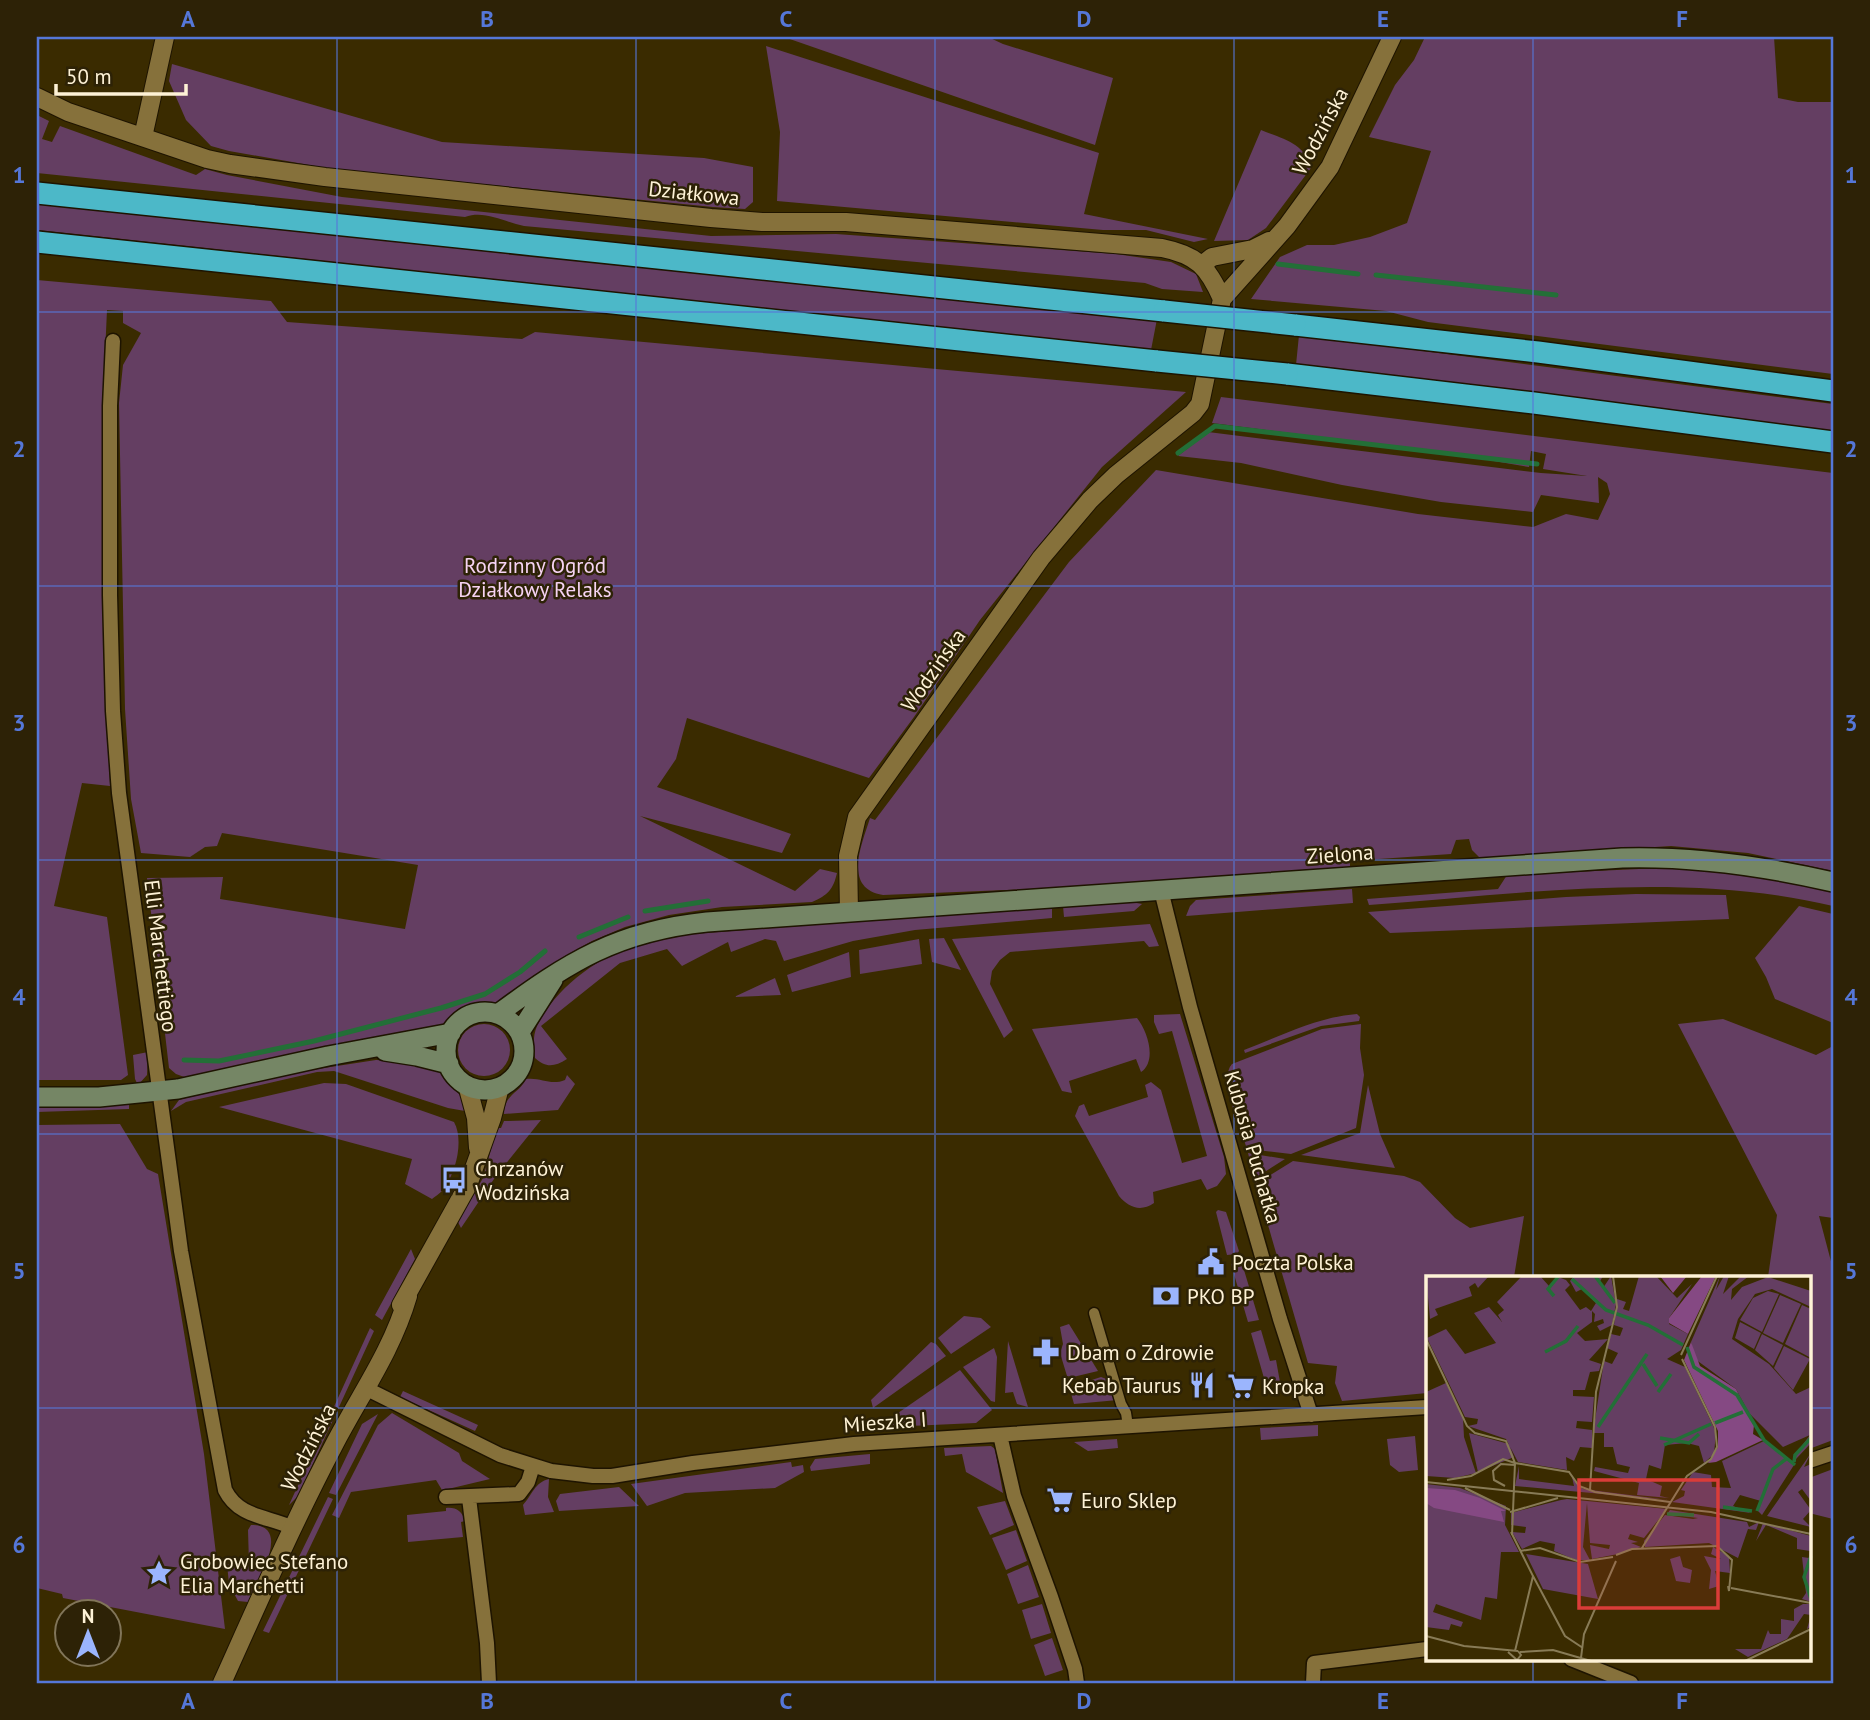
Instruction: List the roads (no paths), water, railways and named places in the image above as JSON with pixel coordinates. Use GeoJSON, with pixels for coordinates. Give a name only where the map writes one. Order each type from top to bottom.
{"type":"FeatureCollection","features":[{"type":"Feature","properties":{"kind":"highway"},"geometry":{"type":"LineString","coordinates":[[37,193],[1295,325],[1538,352],[1833,391]]}},
{"type":"Feature","properties":{"kind":"highway"},"geometry":{"type":"LineString","coordinates":[[37,242],[1287,374],[1833,442]]}},
{"type":"Feature","properties":{"kind":"main road","name":"Zielona"},"geometry":{"type":"LineString","coordinates":[[849,912],[1645,857],[1741,863],[1833,882]]}},
{"type":"Feature","properties":{"kind":"main road"},"geometry":{"type":"LineString","coordinates":[[498,1014],[538,985],[604,947],[659,928],[739,919],[849,912]]}},
{"type":"Feature","properties":{"kind":"main road"},"geometry":{"type":"LineString","coordinates":[[520,1032],[555,975]]}},
{"type":"Feature","properties":{"kind":"main road"},"geometry":{"type":"LineString","coordinates":[[487,1012],[498,1014],[510,1021],[520,1032],[524,1048],[522,1065],[513,1078],[500,1087],[484,1090],[467,1085],[458,1078],[449,1064],[447,1046],[451,1033],[457,1024],[471,1015],[487,1012]]}},
{"type":"Feature","properties":{"kind":"main road"},"geometry":{"type":"LineString","coordinates":[[37,1097],[99,1097],[201,1085],[328,1056],[451,1033]]}},
{"type":"Feature","properties":{"kind":"main road"},"geometry":{"type":"LineString","coordinates":[[374,1049],[449,1064]]}},
{"type":"Feature","properties":{"kind":"street"},"geometry":{"type":"LineString","coordinates":[[143,137],[165,37]]}},
{"type":"Feature","properties":{"kind":"street","name":"Wodzińska"},"geometry":{"type":"LineString","coordinates":[[849,912],[848,856],[857,817],[1049,548],[1090,499],[1193,413],[1200,404],[1222,299],[1308,200],[1330,167],[1392,37]]}},
{"type":"Feature","properties":{"kind":"street","name":"Działkowa"},"geometry":{"type":"LineString","coordinates":[[37,97],[68,112],[230,164],[325,177],[762,222],[846,222],[1148,247],[1180,252],[1202,265]]}},
{"type":"Feature","properties":{"kind":"street","name":"Wodzińska"},"geometry":{"type":"LineString","coordinates":[[1202,265],[1212,257],[1253,249],[1276,238]]}},
{"type":"Feature","properties":{"kind":"street"},"geometry":{"type":"LineString","coordinates":[[1202,265],[1213,279],[1222,299]]}},
{"type":"Feature","properties":{"kind":"street","name":"Elli Marchettiego"},"geometry":{"type":"LineString","coordinates":[[113,341],[109,517],[113,711],[119,793],[188,1296],[225,1490],[231,1502],[244,1512],[293,1528]]}},
{"type":"Feature","properties":{"kind":"street","name":"Kubusia Puchatka"},"geometry":{"type":"LineString","coordinates":[[1161,890],[1190,1007],[1280,1319],[1311,1415]]}},
{"type":"Feature","properties":{"kind":"street","name":"Wodzińska"},"geometry":{"type":"LineString","coordinates":[[467,1085],[476,1118],[479,1158]]}},
{"type":"Feature","properties":{"kind":"street","name":"Wodzińska"},"geometry":{"type":"LineString","coordinates":[[222,1683],[293,1528],[365,1388],[384,1358],[396,1334],[408,1296],[468,1185],[500,1087]]}},
{"type":"Feature","properties":{"kind":"street"},"geometry":{"type":"LineString","coordinates":[[1094,1313],[1128,1426]]}},
{"type":"Feature","properties":{"kind":"street","name":"Mieszka I"},"geometry":{"type":"LineString","coordinates":[[365,1388],[500,1455],[551,1471],[593,1476],[612,1476],[693,1463],[854,1444],[1426,1407]]}},
{"type":"Feature","properties":{"kind":"street"},"geometry":{"type":"LineString","coordinates":[[1000,1435],[1014,1496],[1051,1597],[1075,1669],[1077,1683]]}},
{"type":"Feature","properties":{"kind":"street"},"geometry":{"type":"LineString","coordinates":[[1811,1460],[1833,1453]]}},
{"type":"Feature","properties":{"kind":"street"},"geometry":{"type":"LineString","coordinates":[[446,1497],[519,1494],[528,1482],[533,1466]]}},
{"type":"Feature","properties":{"kind":"street"},"geometry":{"type":"LineString","coordinates":[[469,1498],[489,1683]]}},
{"type":"Feature","properties":{"kind":"street"},"geometry":{"type":"LineString","coordinates":[[1313,1683],[1314,1663],[1426,1648]]}},
{"type":"Feature","properties":{"kind":"street"},"geometry":{"type":"LineString","coordinates":[[1574,1660],[1631,1683]]}},
{"type":"Feature","properties":{"kind":"waterway"},"geometry":{"type":"LineString","coordinates":[[1278,264],[1358,274]]}},
{"type":"Feature","properties":{"kind":"waterway"},"geometry":{"type":"LineString","coordinates":[[1376,275],[1556,295]]}},
{"type":"Feature","properties":{"kind":"waterway"},"geometry":{"type":"LineString","coordinates":[[1178,453],[1215,426],[1537,464]]}},
{"type":"Feature","properties":{"kind":"waterway"},"geometry":{"type":"LineString","coordinates":[[645,911],[708,901]]}},
{"type":"Feature","properties":{"kind":"waterway"},"geometry":{"type":"LineString","coordinates":[[579,937],[628,917]]}},
{"type":"Feature","properties":{"kind":"waterway"},"geometry":{"type":"LineString","coordinates":[[184,1060],[219,1061],[314,1041],[441,1008],[485,994],[520,972],[545,951]]}},
{"type":"Feature","properties":{"kind":"place","name":"Chrzanów Wodzińska"},"geometry":{"type":"Point","coordinates":[454,1180]}},
{"type":"Feature","properties":{"kind":"place","name":"Poczta Polska"},"geometry":{"type":"Point","coordinates":[1211,1262]}},
{"type":"Feature","properties":{"kind":"place","name":"PKO BP"},"geometry":{"type":"Point","coordinates":[1166,1296]}},
{"type":"Feature","properties":{"kind":"place","name":"Dbam o Zdrowie"},"geometry":{"type":"Point","coordinates":[1046,1352]}},
{"type":"Feature","properties":{"kind":"place","name":"Kebab Taurus"},"geometry":{"type":"Point","coordinates":[1202,1385]}},
{"type":"Feature","properties":{"kind":"place","name":"Kropka"},"geometry":{"type":"Point","coordinates":[1241,1386]}},
{"type":"Feature","properties":{"kind":"place","name":"Euro Sklep"},"geometry":{"type":"Point","coordinates":[1060,1500]}},
{"type":"Feature","properties":{"kind":"place","name":"Grobowiec Stefano Elia Marchetti"},"geometry":{"type":"Point","coordinates":[159,1573]}},
{"type":"Feature","properties":{"kind":"park label","name":"Rodzinny Ogród Działkowy Relaks"},"geometry":{"type":"Point","coordinates":[535,577]}}]}
